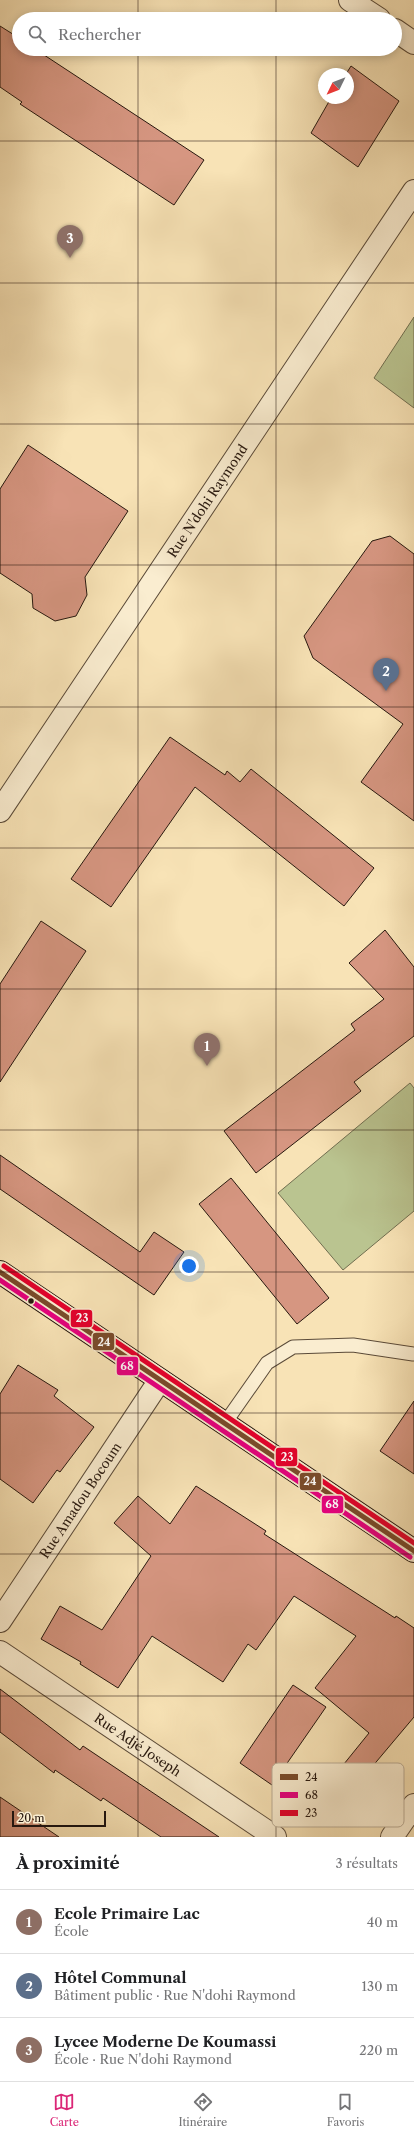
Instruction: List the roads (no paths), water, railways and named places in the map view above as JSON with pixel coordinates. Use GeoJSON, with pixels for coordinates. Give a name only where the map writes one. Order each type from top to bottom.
{"type":"FeatureCollection","features":[{"type":"Feature","properties":{"kind":"street"},"geometry":{"type":"LineString","coordinates":[[350,0],[368,12]]}},
{"type":"Feature","properties":{"kind":"street"},"geometry":{"type":"LineString","coordinates":[[402,35],[414,43]]}},
{"type":"Feature","properties":{"kind":"street","name":"Rue N'dohi Raymond"},"geometry":{"type":"LineString","coordinates":[[0,811],[414,191]]}},
{"type":"Feature","properties":{"kind":"street"},"geometry":{"type":"LineString","coordinates":[[0,1272],[414,1550]]}},
{"type":"Feature","properties":{"kind":"street","name":"Rue Amadou Bocoum"},"geometry":{"type":"LineString","coordinates":[[0,1621],[160,1380]]}},
{"type":"Feature","properties":{"kind":"street","name":"Rue Adjé Joseph"},"geometry":{"type":"LineString","coordinates":[[0,1652],[275,1837]]}},
{"type":"Feature","properties":{"kind":"street"},"geometry":{"type":"LineString","coordinates":[[404,1820],[414,1805]]}},
{"type":"Feature","properties":{"kind":"street"},"geometry":{"type":"LineString","coordinates":[[392,1837],[399,1827]]}},
{"type":"Feature","properties":{"kind":"lane"},"geometry":{"type":"LineString","coordinates":[[225,1423],[267,1363],[293,1347],[353,1345],[413,1354]]}},
{"type":"Feature","properties":{"kind":"place","name":"Lycee Moderne De Koumassi"},"geometry":{"type":"Point","coordinates":[70,258]}},
{"type":"Feature","properties":{"kind":"place","name":"Hôtel Communal"},"geometry":{"type":"Point","coordinates":[386,691]}},
{"type":"Feature","properties":{"kind":"place","name":"Ecole Primaire Lac"},"geometry":{"type":"Point","coordinates":[207,1066]}}]}
